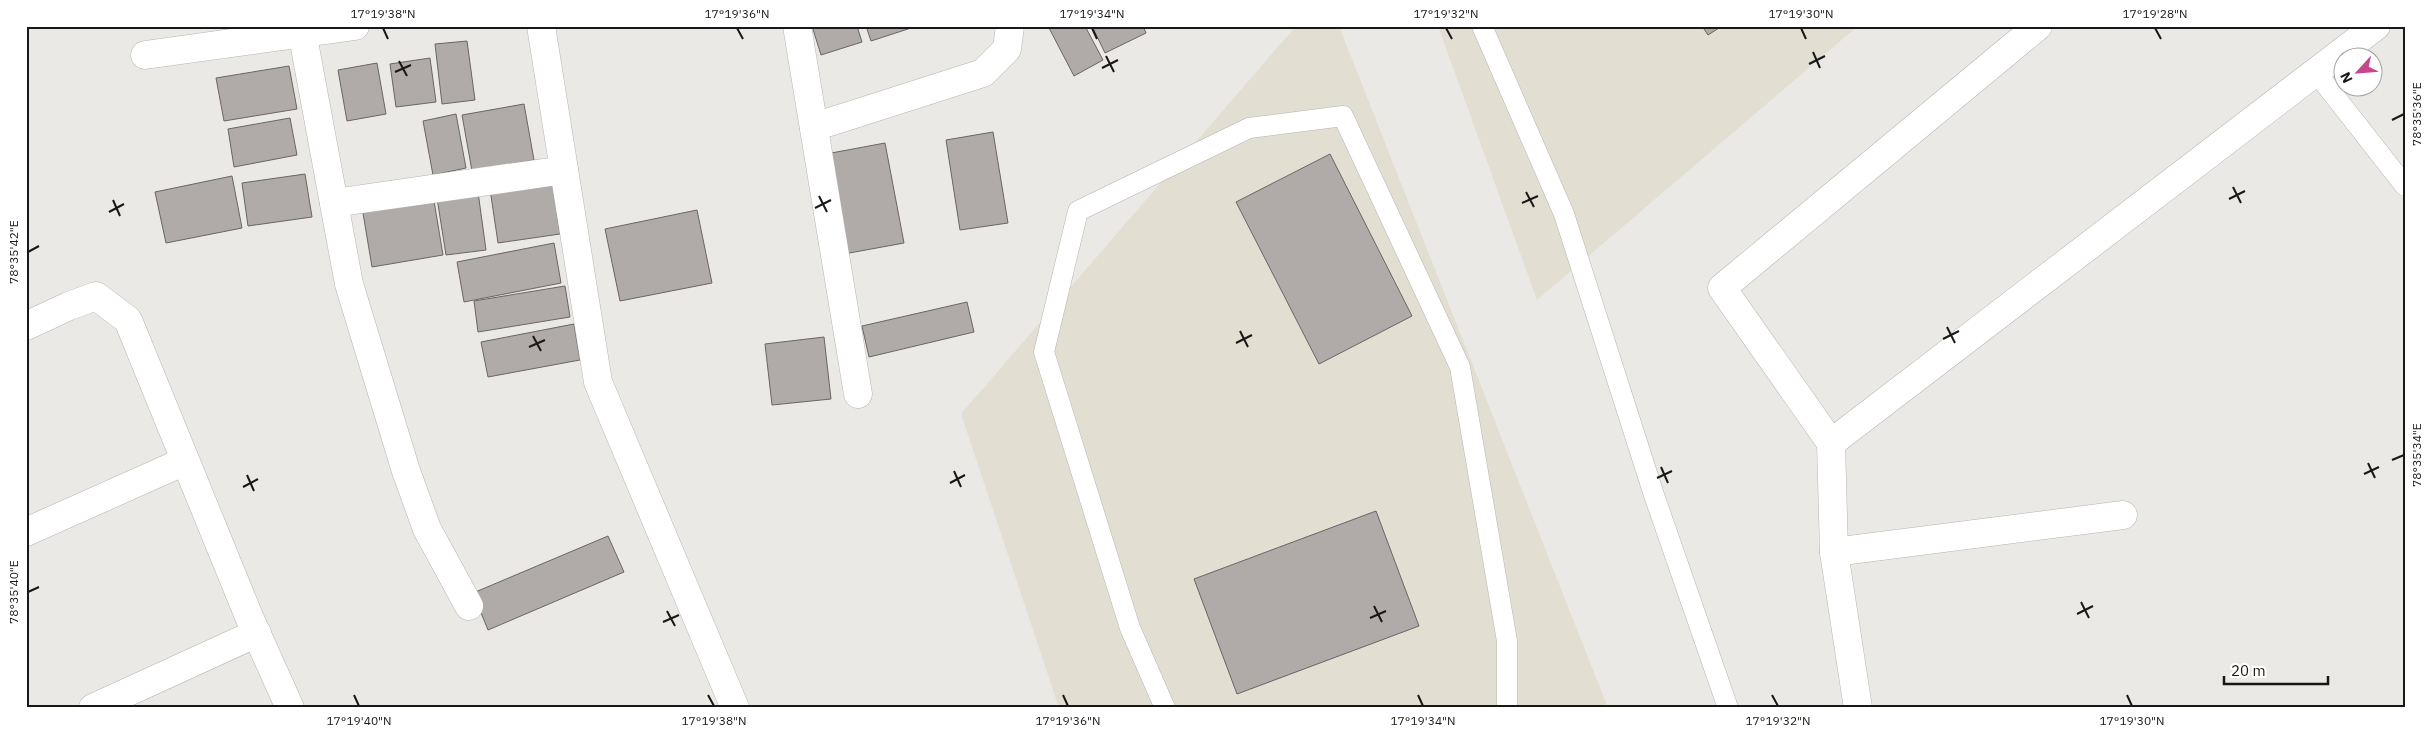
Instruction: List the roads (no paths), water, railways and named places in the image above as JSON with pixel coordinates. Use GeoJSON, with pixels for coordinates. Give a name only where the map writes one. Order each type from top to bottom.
{"type":"FeatureCollection","features":[{"type":"Feature","properties":{"kind":"street"},"geometry":{"type":"LineString","coordinates":[[146,55],[301,30],[355,26]]}},
{"type":"Feature","properties":{"kind":"street"},"geometry":{"type":"LineString","coordinates":[[541,26],[598,382],[735,708]]}},
{"type":"Feature","properties":{"kind":"street"},"geometry":{"type":"LineString","coordinates":[[798,26],[858,394]]}},
{"type":"Feature","properties":{"kind":"street"},"geometry":{"type":"LineString","coordinates":[[814,126],[983,73],[1007,49],[1010,26]]}},
{"type":"Feature","properties":{"kind":"street"},"geometry":{"type":"LineString","coordinates":[[1858,708],[1834,552],[1831,443],[1722,288],[2038,26]]}},
{"type":"Feature","properties":{"kind":"street"},"geometry":{"type":"LineString","coordinates":[[1831,443],[2376,26]]}},
{"type":"Feature","properties":{"kind":"street"},"geometry":{"type":"LineString","coordinates":[[301,30],[349,284],[406,471],[427,529],[469,606]]}},
{"type":"Feature","properties":{"kind":"street"},"geometry":{"type":"LineString","coordinates":[[334,203],[564,170]]}},
{"type":"Feature","properties":{"kind":"street"},"geometry":{"type":"LineString","coordinates":[[26,326],[96,296],[128,320],[256,633],[290,708]]}},
{"type":"Feature","properties":{"kind":"street"},"geometry":{"type":"LineString","coordinates":[[26,532],[185,461]]}},
{"type":"Feature","properties":{"kind":"street"},"geometry":{"type":"LineString","coordinates":[[1834,552],[2123,515]]}},
{"type":"Feature","properties":{"kind":"street"},"geometry":{"type":"LineString","coordinates":[[93,708],[256,633]]}},
{"type":"Feature","properties":{"kind":"lane"},"geometry":{"type":"LineString","coordinates":[[1482,26],[1564,214],[1654,495],[1728,708]]}},
{"type":"Feature","properties":{"kind":"lane"},"geometry":{"type":"LineString","coordinates":[[2315,71],[2405,186]]}},
{"type":"Feature","properties":{"kind":"lane"},"geometry":{"type":"LineString","coordinates":[[1166,708],[1130,628],[1044,352],[1078,211],[1249,128],[1343,116],[1460,367],[1506,641],[1507,708]]}}]}
